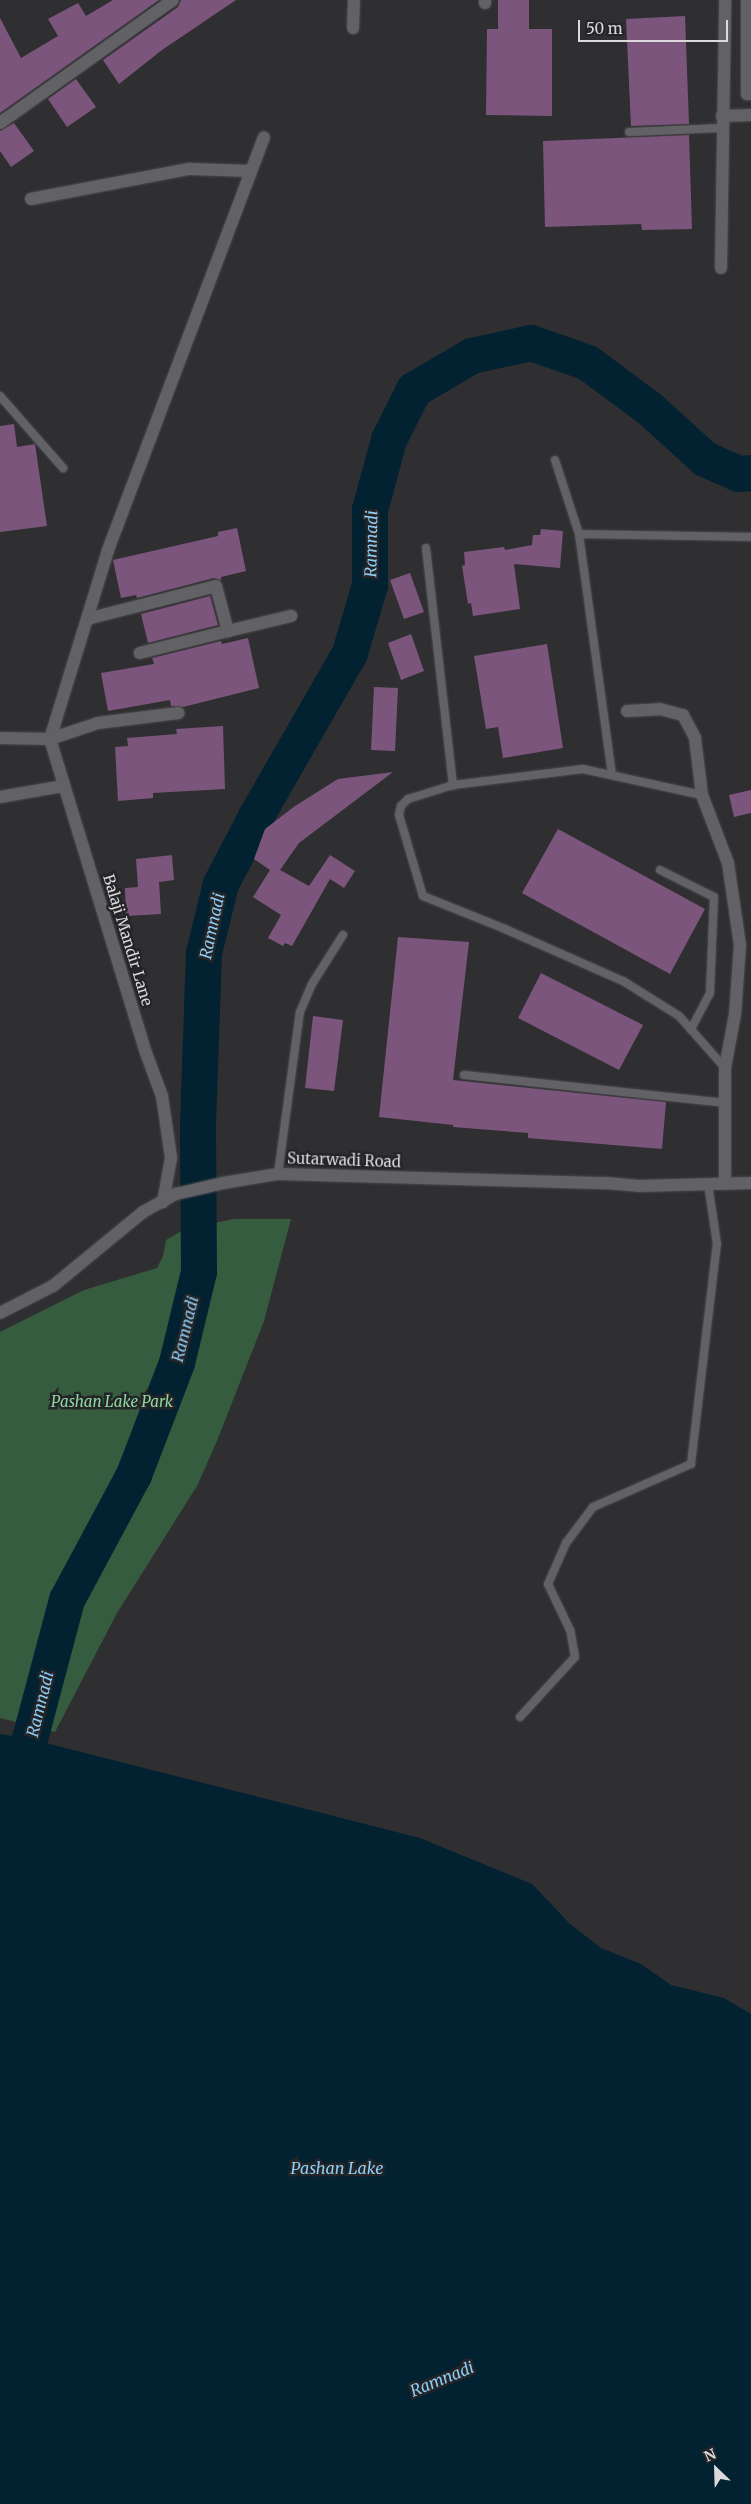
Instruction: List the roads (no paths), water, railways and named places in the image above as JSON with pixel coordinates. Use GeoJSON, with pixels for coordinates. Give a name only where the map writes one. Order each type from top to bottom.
{"type":"FeatureCollection","features":[{"type":"Feature","properties":{"kind":"street"},"geometry":{"type":"LineString","coordinates":[[0,123],[174,0]]}},
{"type":"Feature","properties":{"kind":"street"},"geometry":{"type":"LineString","coordinates":[[353,28],[354,0]]}},
{"type":"Feature","properties":{"kind":"street"},"geometry":{"type":"LineString","coordinates":[[721,268],[725,0]]}},
{"type":"Feature","properties":{"kind":"street"},"geometry":{"type":"LineString","coordinates":[[747,0],[747,94],[751,94]]}},
{"type":"Feature","properties":{"kind":"street"},"geometry":{"type":"LineString","coordinates":[[722,122],[751,115]]}},
{"type":"Feature","properties":{"kind":"street"},"geometry":{"type":"LineString","coordinates":[[50,739],[108,550],[264,137]]}},
{"type":"Feature","properties":{"kind":"street"},"geometry":{"type":"LineString","coordinates":[[31,199],[189,169],[252,171]]}},
{"type":"Feature","properties":{"kind":"street"},"geometry":{"type":"LineString","coordinates":[[87,619],[216,586],[228,631]]}},
{"type":"Feature","properties":{"kind":"street"},"geometry":{"type":"LineString","coordinates":[[140,653],[291,616]]}},
{"type":"Feature","properties":{"kind":"street"},"geometry":{"type":"LineString","coordinates":[[626,711],[660,708],[683,716],[695,738],[702,794],[728,863],[740,945],[735,1014],[725,1068],[725,1184]]}},
{"type":"Feature","properties":{"kind":"street"},"geometry":{"type":"LineString","coordinates":[[0,738],[50,739],[98,724],[178,713]]}},
{"type":"Feature","properties":{"kind":"street","name":"Balaji Mandir Lane"},"geometry":{"type":"LineString","coordinates":[[50,739],[146,1053],[162,1096],[171,1158],[163,1202]]}},
{"type":"Feature","properties":{"kind":"street"},"geometry":{"type":"LineString","coordinates":[[0,797],[64,786]]}},
{"type":"Feature","properties":{"kind":"street","name":"Sutarwadi Road"},"geometry":{"type":"LineString","coordinates":[[0,1312],[53,1286],[143,1212],[176,1194],[223,1183],[278,1174],[606,1183],[639,1186],[751,1183]]}},
{"type":"Feature","properties":{"kind":"lane"},"geometry":{"type":"LineString","coordinates":[[628,132],[722,122]]}},
{"type":"Feature","properties":{"kind":"lane"},"geometry":{"type":"LineString","coordinates":[[0,396],[63,468]]}},
{"type":"Feature","properties":{"kind":"lane"},"geometry":{"type":"LineString","coordinates":[[555,460],[579,534],[612,775]]}},
{"type":"Feature","properties":{"kind":"lane"},"geometry":{"type":"LineString","coordinates":[[579,534],[751,537]]}},
{"type":"Feature","properties":{"kind":"lane"},"geometry":{"type":"LineString","coordinates":[[426,548],[453,786]]}},
{"type":"Feature","properties":{"kind":"lane"},"geometry":{"type":"LineString","coordinates":[[702,794],[583,769],[453,786],[408,799],[401,806],[399,815],[423,896],[505,929],[623,981],[679,1016],[725,1068]]}},
{"type":"Feature","properties":{"kind":"lane"},"geometry":{"type":"LineString","coordinates":[[660,870],[714,897],[710,993],[691,1029]]}},
{"type":"Feature","properties":{"kind":"lane"},"geometry":{"type":"LineString","coordinates":[[278,1174],[300,1012],[312,984],[343,934]]}},
{"type":"Feature","properties":{"kind":"lane"},"geometry":{"type":"LineString","coordinates":[[464,1075],[725,1103]]}},
{"type":"Feature","properties":{"kind":"lane"},"geometry":{"type":"LineString","coordinates":[[520,1717],[575,1657],[570,1630],[548,1584],[566,1543],[593,1507],[691,1464],[717,1244],[708,1184]]}},
{"type":"Feature","properties":{"kind":"water","name":"Pashan Lake"},"geometry":{"type":"Polygon","coordinates":[[[0,1734],[30,1739],[420,1838],[532,1884],[570,1924],[601,1948],[641,1964],[671,1985],[724,1998],[751,2014],[751,2504],[0,2504],[0,1734]]]}},
{"type":"Feature","properties":{"kind":"waterway","name":"Ramnadi"},"geometry":{"type":"LineString","coordinates":[[22,1789],[30,1739],[67,1600],[134,1475],[177,1363],[199,1272],[198,1124],[204,953],[221,884],[257,815],[350,653],[370,585],[370,510],[389,440],[414,390],[472,356],[531,343],[588,363],[650,409],[705,459],[738,474],[751,473]]}},
{"type":"Feature","properties":{"kind":"park label","name":"Pashan Lake Park"},"geometry":{"type":"Point","coordinates":[112,1402]}}]}
